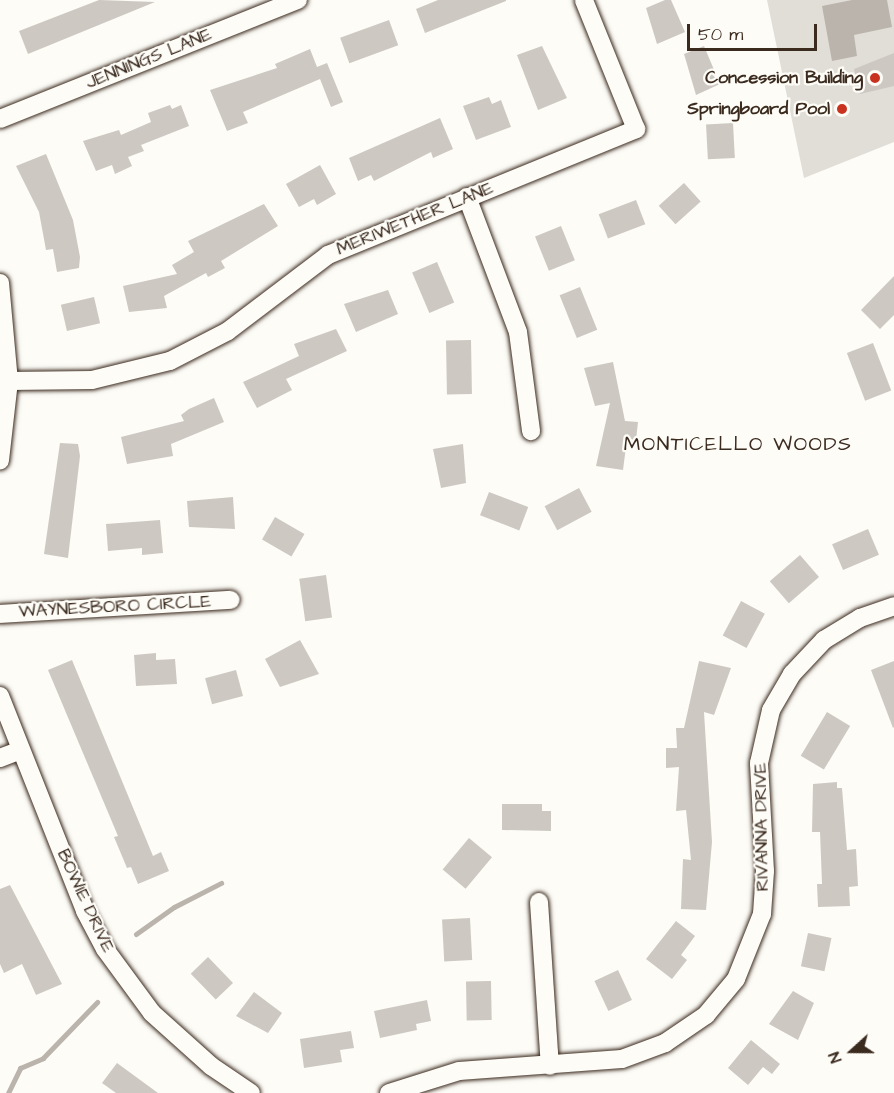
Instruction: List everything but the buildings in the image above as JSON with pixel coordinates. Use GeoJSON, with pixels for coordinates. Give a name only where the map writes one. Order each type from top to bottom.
{"type":"FeatureCollection","features":[{"type":"Feature","properties":{"kind":"street","name":"JENNINGS LANE"},"geometry":{"type":"LineString","coordinates":[[0,119],[298,0]]}},
{"type":"Feature","properties":{"kind":"street","name":"MERIWETHER LANE"},"geometry":{"type":"LineString","coordinates":[[9,381],[101,379],[170,361],[228,331],[328,255],[636,129],[584,0]]}},
{"type":"Feature","properties":{"kind":"street"},"geometry":{"type":"LineString","coordinates":[[467,197],[518,332],[531,431]]}},
{"type":"Feature","properties":{"kind":"street"},"geometry":{"type":"LineString","coordinates":[[0,283],[9,381],[0,460]]}},
{"type":"Feature","properties":{"kind":"street","name":"WAYNESBORO CIRCLE"},"geometry":{"type":"LineString","coordinates":[[0,614],[231,600]]}},
{"type":"Feature","properties":{"kind":"street","name":"RIVANNA DRIVE"},"geometry":{"type":"LineString","coordinates":[[389,1093],[459,1071],[622,1059],[665,1043],[706,1015],[736,979],[756,934],[765,892],[759,763],[771,710],[792,674],[824,640],[860,618],[894,606]]}},
{"type":"Feature","properties":{"kind":"street","name":"BOWIE DRIVE"},"geometry":{"type":"LineString","coordinates":[[0,696],[85,911],[129,985],[178,1040],[250,1093]]}},
{"type":"Feature","properties":{"kind":"street"},"geometry":{"type":"LineString","coordinates":[[0,758],[21,750]]}},
{"type":"Feature","properties":{"kind":"street"},"geometry":{"type":"LineString","coordinates":[[539,902],[550,1066]]}},
{"type":"Feature","properties":{"kind":"shaded area","name":"Springboard Pool"},"geometry":{"type":"Polygon","coordinates":[[[767,0],[894,0],[894,142],[804,178],[767,0]]]}},
{"type":"Feature","properties":{"kind":"shaded area"},"geometry":{"type":"Polygon","coordinates":[[[852,0],[887,0],[892,27],[854,35],[857,56],[832,61],[822,6],[852,0]]]}},
{"type":"Feature","properties":{"kind":"waterway"},"geometry":{"type":"LineString","coordinates":[[136,934],[174,907],[221,883]]}},
{"type":"Feature","properties":{"kind":"waterway"},"geometry":{"type":"LineString","coordinates":[[8,1093],[20,1068],[43,1058],[97,1002]]}},
{"type":"Feature","properties":{"kind":"place","name":"Concession Building"},"geometry":{"type":"Point","coordinates":[875,78]}},
{"type":"Feature","properties":{"kind":"place","name":"Springboard Pool"},"geometry":{"type":"Point","coordinates":[842,109]}},
{"type":"Feature","properties":{"kind":"district","name":"MONTICELLO WOODS"},"geometry":{"type":"Point","coordinates":[738,444]}}]}
